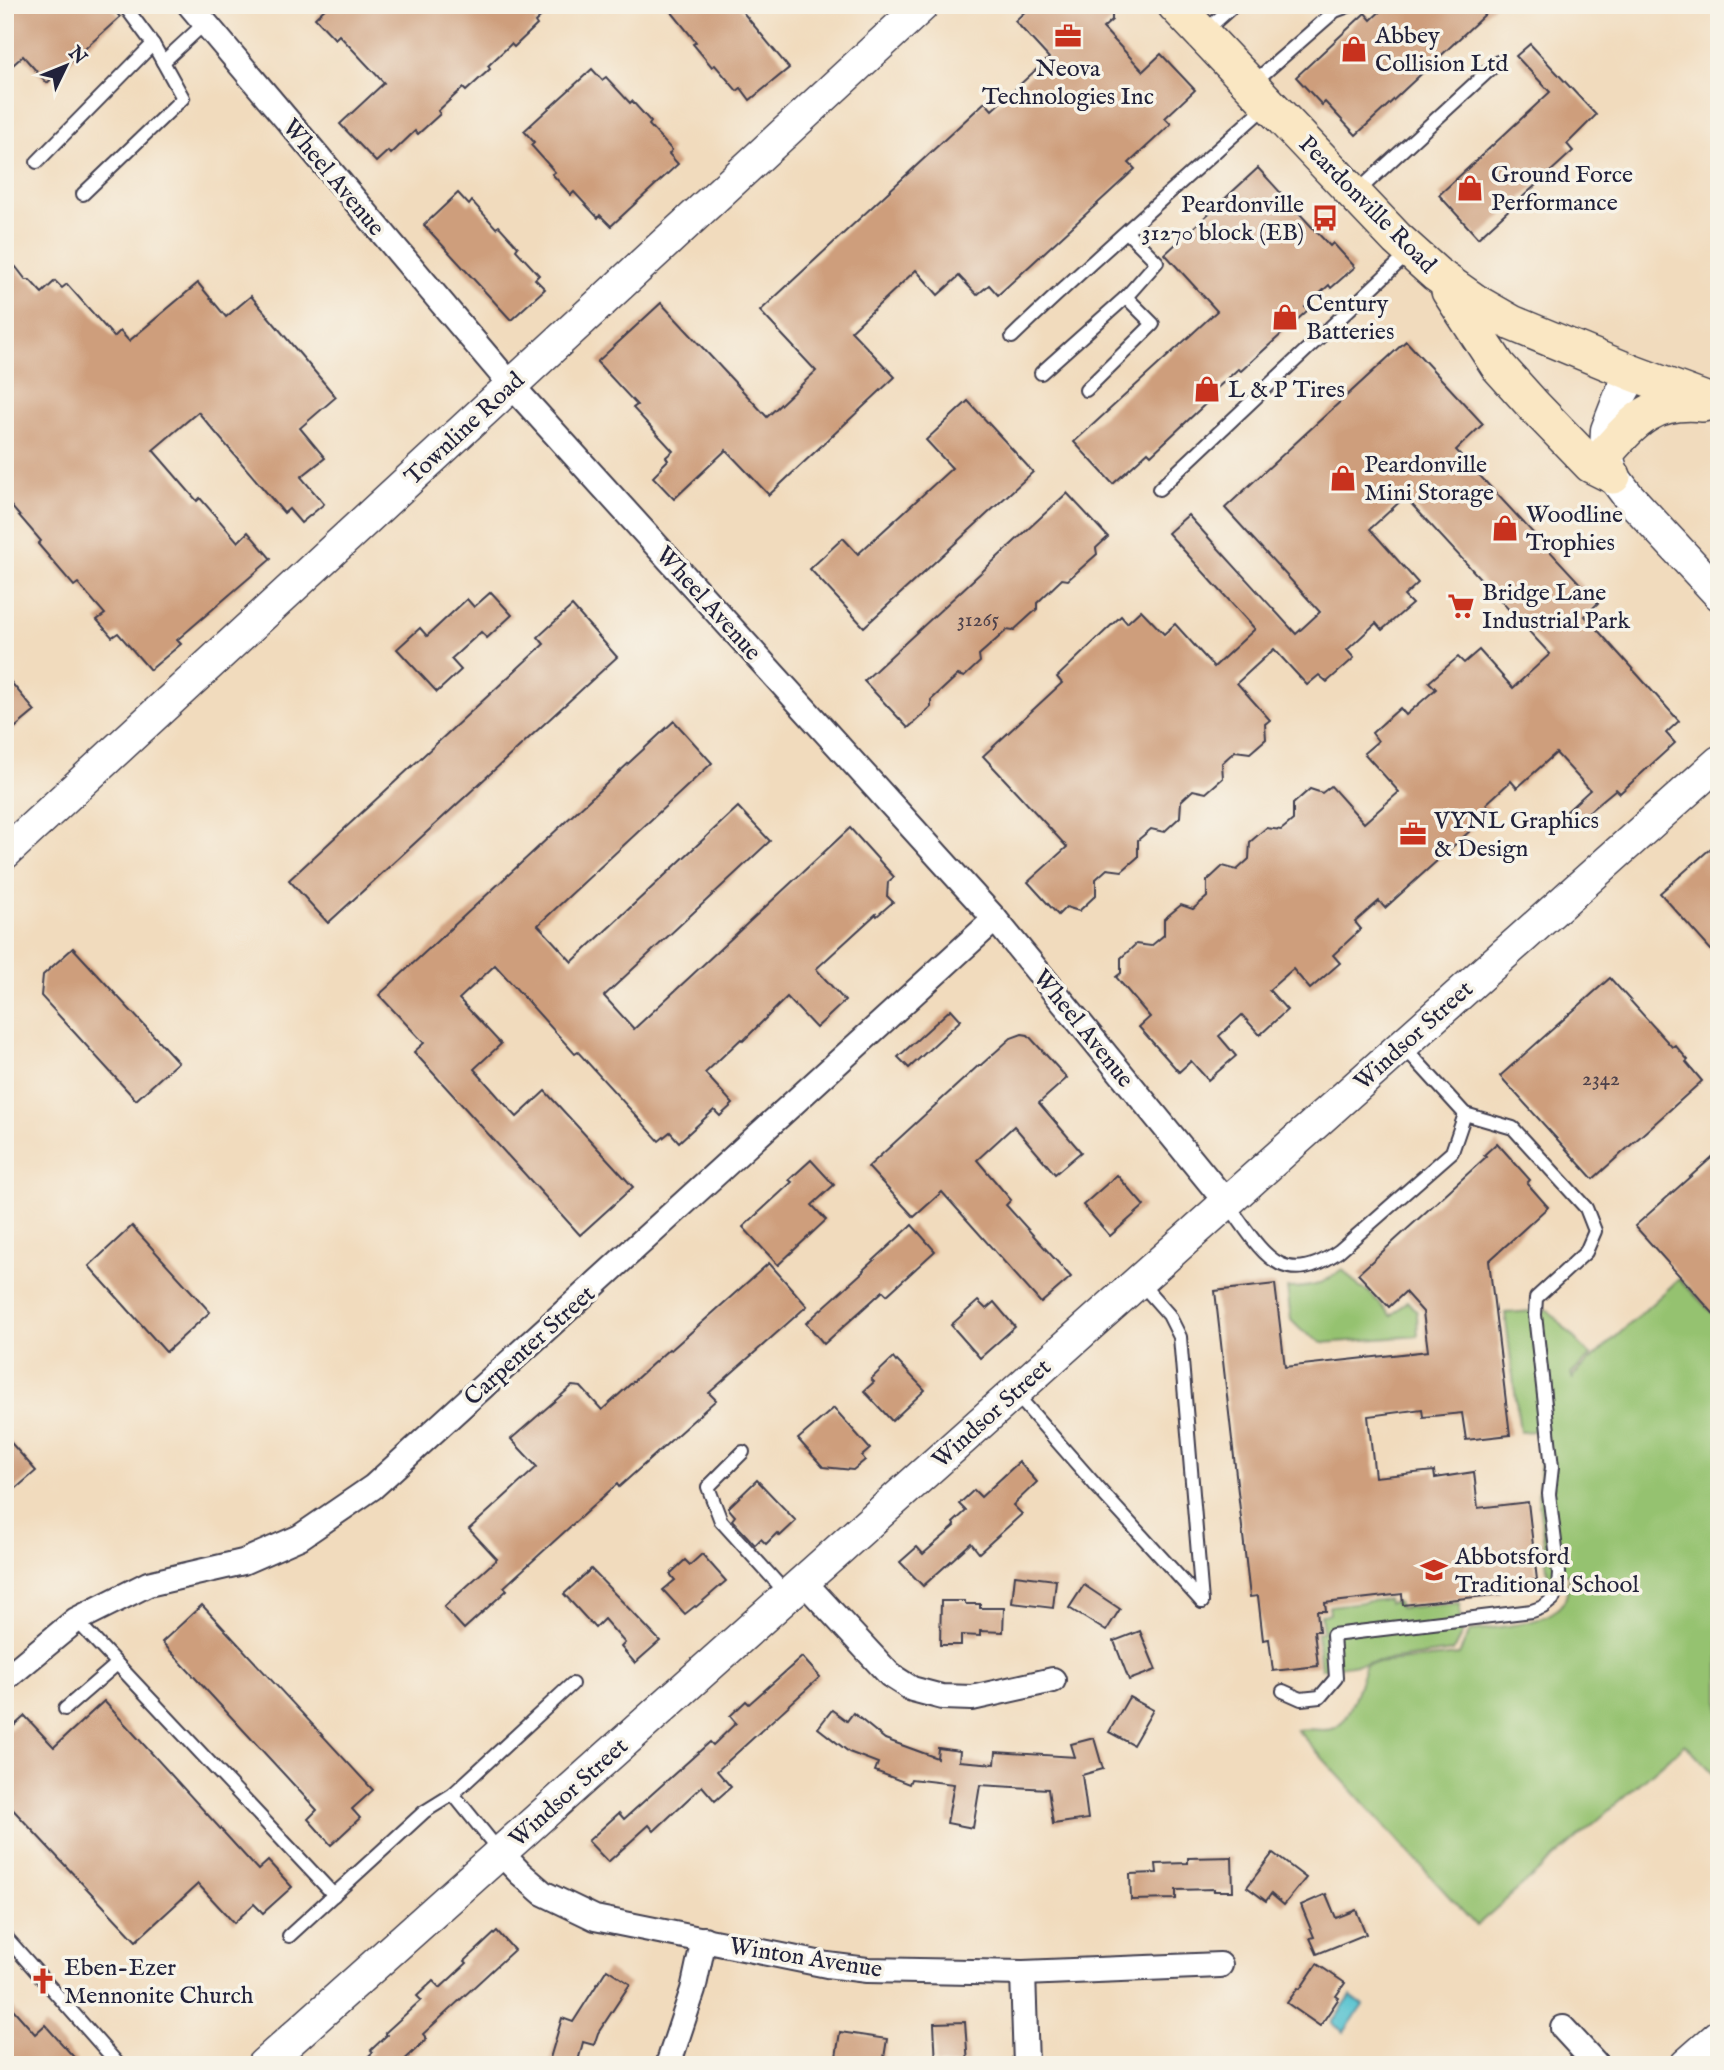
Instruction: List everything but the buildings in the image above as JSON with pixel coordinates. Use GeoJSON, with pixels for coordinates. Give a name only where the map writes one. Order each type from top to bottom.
{"type":"FeatureCollection","features":[{"type":"Feature","properties":{"kind":"main road","name":"Peardonville Road"},"geometry":{"type":"LineString","coordinates":[[1175,5],[1354,195],[1436,274],[1477,303],[1512,323],[1719,406]]}},
{"type":"Feature","properties":{"kind":"main road"},"geometry":{"type":"LineString","coordinates":[[1436,274],[1499,366],[1591,466],[1609,465],[1631,424],[1646,414],[1666,405],[1688,403],[1719,406]]}},
{"type":"Feature","properties":{"kind":"street","name":"Townline Road"},"geometry":{"type":"LineString","coordinates":[[5,853],[923,5]]}},
{"type":"Feature","properties":{"kind":"street","name":"Wheel Avenue"},"geometry":{"type":"LineString","coordinates":[[198,14],[511,385],[995,919],[1226,1202]]}},
{"type":"Feature","properties":{"kind":"street"},"geometry":{"type":"LineString","coordinates":[[1633,373],[1621,394],[1608,430],[1609,465],[1628,496],[1719,594]]}},
{"type":"Feature","properties":{"kind":"street","name":"Windsor Street"},"geometry":{"type":"LineString","coordinates":[[263,2065],[1719,762]]}},
{"type":"Feature","properties":{"kind":"street","name":"Carpenter Street"},"geometry":{"type":"LineString","coordinates":[[5,1679],[76,1620],[148,1584],[243,1562],[300,1537],[373,1487],[995,919]]}},
{"type":"Feature","properties":{"kind":"street"},"geometry":{"type":"LineString","coordinates":[[796,1588],[890,1675],[912,1689],[942,1697],[972,1698],[1053,1680]]}},
{"type":"Feature","properties":{"kind":"street","name":"Winton Avenue"},"geometry":{"type":"LineString","coordinates":[[500,1852],[542,1893],[595,1918],[788,1958],[867,1970],[1023,1973],[1220,1965]]}},
{"type":"Feature","properties":{"kind":"street"},"geometry":{"type":"LineString","coordinates":[[667,2065],[693,1990],[704,1939]]}},
{"type":"Feature","properties":{"kind":"street"},"geometry":{"type":"LineString","coordinates":[[1023,1973],[1026,2065]]}},
{"type":"Feature","properties":{"kind":"street"},"geometry":{"type":"LineString","coordinates":[[1563,2028],[1597,2065]]}},
{"type":"Feature","properties":{"kind":"street"},"geometry":{"type":"LineString","coordinates":[[1686,2065],[1719,2036]]}},
{"type":"Feature","properties":{"kind":"lane"},"geometry":{"type":"LineString","coordinates":[[83,194],[183,98],[153,44],[124,5]]}},
{"type":"Feature","properties":{"kind":"lane"},"geometry":{"type":"LineString","coordinates":[[1202,33],[1234,5]]}},
{"type":"Feature","properties":{"kind":"lane"},"geometry":{"type":"LineString","coordinates":[[1012,337],[1072,279],[1127,232],[1260,94],[1335,11],[1351,5]]}},
{"type":"Feature","properties":{"kind":"lane"},"geometry":{"type":"LineString","coordinates":[[163,62],[198,14]]}},
{"type":"Feature","properties":{"kind":"lane"},"geometry":{"type":"LineString","coordinates":[[37,162],[153,44]]}},
{"type":"Feature","properties":{"kind":"lane"},"geometry":{"type":"LineString","coordinates":[[1354,195],[1498,62]]}},
{"type":"Feature","properties":{"kind":"lane"},"geometry":{"type":"LineString","coordinates":[[1041,373],[1126,296],[1157,262],[1127,232]]}},
{"type":"Feature","properties":{"kind":"lane"},"geometry":{"type":"LineString","coordinates":[[1159,489],[1411,251]]}},
{"type":"Feature","properties":{"kind":"lane"},"geometry":{"type":"LineString","coordinates":[[1086,390],[1153,324],[1126,296]]}},
{"type":"Feature","properties":{"kind":"lane"},"geometry":{"type":"LineString","coordinates":[[1283,1690],[1301,1699],[1320,1697],[1336,1678],[1333,1635],[1532,1611],[1553,1599],[1558,1588],[1559,1573],[1549,1494],[1552,1467],[1535,1315],[1536,1298],[1586,1252],[1595,1231],[1586,1208],[1513,1129],[1465,1114],[1402,1045]]}},
{"type":"Feature","properties":{"kind":"lane"},"geometry":{"type":"LineString","coordinates":[[1226,1202],[1267,1256],[1286,1268],[1305,1269],[1324,1262],[1339,1251],[1452,1152],[1465,1114]]}},
{"type":"Feature","properties":{"kind":"lane"},"geometry":{"type":"LineString","coordinates":[[1014,1392],[1202,1602],[1180,1337],[1170,1315],[1139,1280]]}},
{"type":"Feature","properties":{"kind":"lane"},"geometry":{"type":"LineString","coordinates":[[743,1452],[708,1487],[721,1521],[796,1588]]}},
{"type":"Feature","properties":{"kind":"lane"},"geometry":{"type":"LineString","coordinates":[[76,1620],[334,1895]]}},
{"type":"Feature","properties":{"kind":"lane"},"geometry":{"type":"LineString","coordinates":[[65,1709],[117,1664]]}},
{"type":"Feature","properties":{"kind":"lane"},"geometry":{"type":"LineString","coordinates":[[289,1936],[425,1812],[453,1794],[572,1684]]}},
{"type":"Feature","properties":{"kind":"lane"},"geometry":{"type":"LineString","coordinates":[[453,1794],[500,1852]]}},
{"type":"Feature","properties":{"kind":"lane"},"geometry":{"type":"LineString","coordinates":[[5,1936],[119,2065]]}},
{"type":"Feature","properties":{"kind":"green space"},"geometry":{"type":"Polygon","coordinates":[[[1342,1269],[1391,1316],[1407,1301],[1417,1312],[1418,1336],[1322,1343],[1301,1330],[1291,1320],[1287,1288],[1317,1284],[1342,1269]]]}},
{"type":"Feature","properties":{"kind":"green space"},"geometry":{"type":"Polygon","coordinates":[[[1679,1279],[1719,1320],[1719,1780],[1685,1744],[1476,1926],[1297,1730],[1330,1729],[1340,1724],[1350,1709],[1366,1664],[1459,1655],[1470,1631],[1531,1621],[1553,1612],[1563,1603],[1569,1574],[1548,1577],[1538,1495],[1540,1468],[1536,1431],[1520,1432],[1505,1313],[1548,1310],[1591,1356],[1571,1374],[1573,1380],[1573,1376],[1679,1279]]]}},
{"type":"Feature","properties":{"kind":"green space"},"geometry":{"type":"Polygon","coordinates":[[[1387,1599],[1388,1603],[1398,1602],[1400,1608],[1459,1603],[1462,1634],[1453,1651],[1321,1669],[1317,1633],[1323,1632],[1321,1615],[1330,1614],[1329,1606],[1387,1599]]]}},
{"type":"Feature","properties":{"kind":"water"},"geometry":{"type":"Polygon","coordinates":[[[1351,1996],[1363,2005],[1344,2032],[1332,2023],[1351,1996]]]}},
{"type":"Feature","properties":{"kind":"place","name":"Neova Technologies Inc"},"geometry":{"type":"Point","coordinates":[1068,36]}},
{"type":"Feature","properties":{"kind":"place","name":"Abbey Collision Ltd"},"geometry":{"type":"Point","coordinates":[1354,49]}},
{"type":"Feature","properties":{"kind":"place","name":"Ground Force Performance"},"geometry":{"type":"Point","coordinates":[1470,188]}},
{"type":"Feature","properties":{"kind":"place","name":"Peardonville 31270 block (EB)"},"geometry":{"type":"Point","coordinates":[1325,218]}},
{"type":"Feature","properties":{"kind":"place","name":"Century Batteries"},"geometry":{"type":"Point","coordinates":[1285,317]}},
{"type":"Feature","properties":{"kind":"place","name":"L & P Tires"},"geometry":{"type":"Point","coordinates":[1207,389]}},
{"type":"Feature","properties":{"kind":"place","name":"Peardonville Mini Storage"},"geometry":{"type":"Point","coordinates":[1343,478]}},
{"type":"Feature","properties":{"kind":"place","name":"Woodline Trophies"},"geometry":{"type":"Point","coordinates":[1505,528]}},
{"type":"Feature","properties":{"kind":"place","name":"Bridge Lane Industrial Park"},"geometry":{"type":"Point","coordinates":[1461,606]}},
{"type":"Feature","properties":{"kind":"place","name":"VYNL Graphics & Design"},"geometry":{"type":"Point","coordinates":[1413,834]}},
{"type":"Feature","properties":{"kind":"place","name":"Abbotsford Traditional School"},"geometry":{"type":"Point","coordinates":[1434,1570]}},
{"type":"Feature","properties":{"kind":"place","name":"Eben-Ezer Mennonite Church"},"geometry":{"type":"Point","coordinates":[43,1981]}}]}
